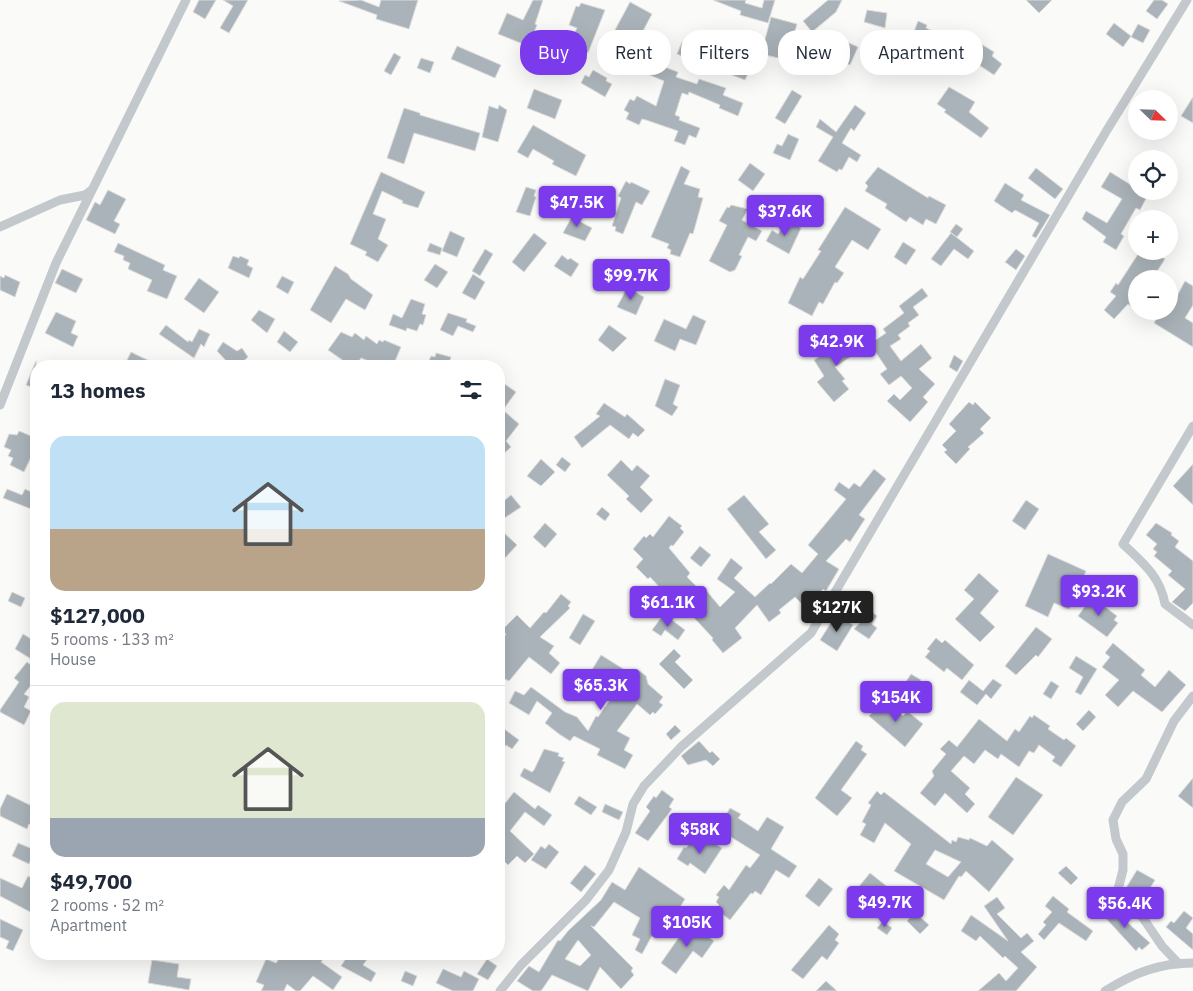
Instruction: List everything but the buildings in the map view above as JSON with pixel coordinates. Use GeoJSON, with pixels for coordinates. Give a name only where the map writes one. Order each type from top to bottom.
{"type":"FeatureCollection","features":[{"type":"Feature","properties":{"kind":"street"},"geometry":{"type":"LineString","coordinates":[[0,405],[56,263],[186,0]]}},
{"type":"Feature","properties":{"kind":"street"},"geometry":{"type":"LineString","coordinates":[[500,991],[521,965],[586,900],[610,870],[626,832],[634,804],[644,786],[680,747],[811,633],[1107,130],[1187,0]]}},
{"type":"Feature","properties":{"kind":"street"},"geometry":{"type":"LineString","coordinates":[[0,227],[60,200],[85,195],[92,190]]}},
{"type":"Feature","properties":{"kind":"street"},"geometry":{"type":"LineString","coordinates":[[1193,426],[1123,544],[1151,572],[1162,588],[1165,604],[1193,625]]}},
{"type":"Feature","properties":{"kind":"street"},"geometry":{"type":"LineString","coordinates":[[1179,964],[1162,946],[1144,918],[1117,893],[1123,870],[1123,854],[1116,838],[1113,820],[1122,802],[1146,778],[1174,721],[1193,696]]}},
{"type":"Feature","properties":{"kind":"street"},"geometry":{"type":"LineString","coordinates":[[1106,991],[1162,964],[1193,963]]}}]}
